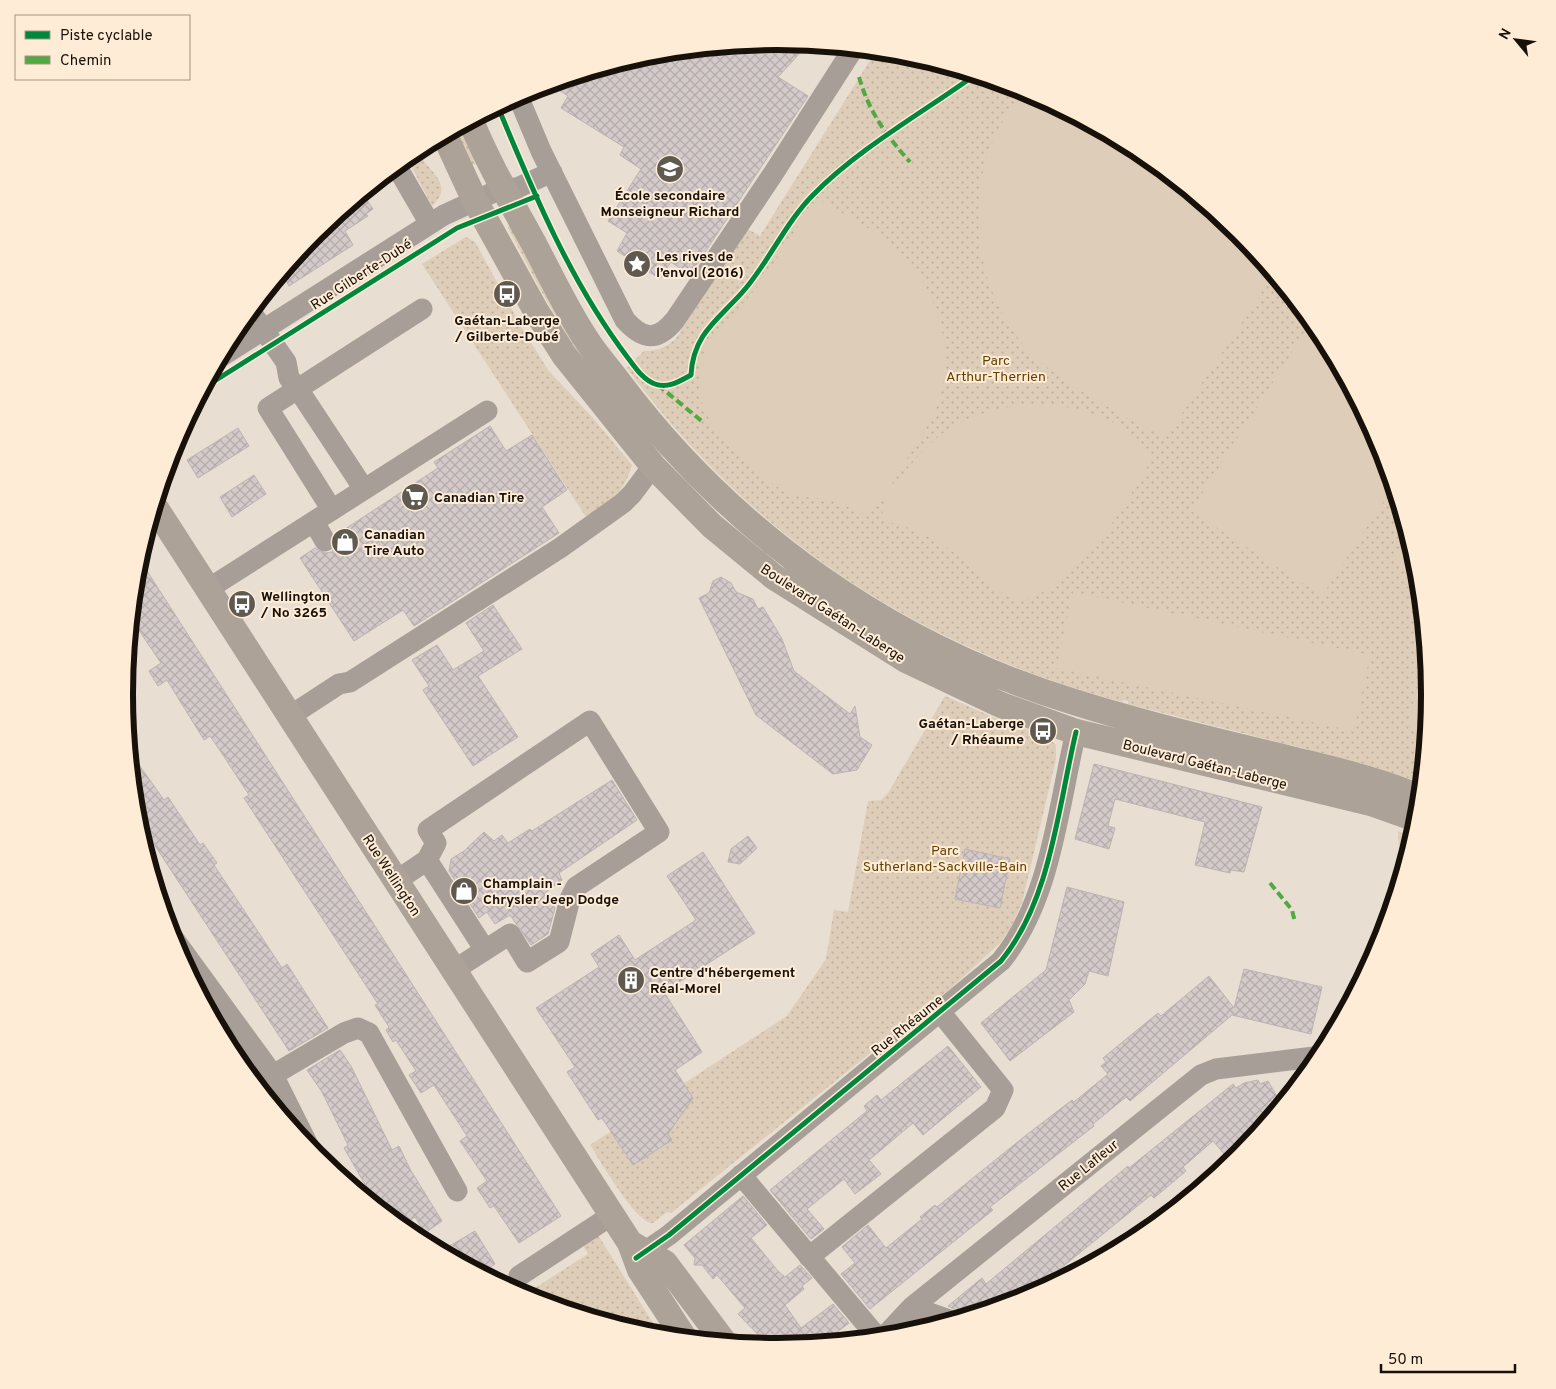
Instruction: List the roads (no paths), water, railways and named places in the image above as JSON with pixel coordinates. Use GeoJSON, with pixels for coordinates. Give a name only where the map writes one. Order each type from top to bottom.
{"type":"FeatureCollection","features":[{"type":"Feature","properties":{"kind":"main road","name":"Boulevard Gaétan-Laberge"},"geometry":{"type":"LineString","coordinates":[[474,126],[503,188],[586,339],[650,448],[691,468],[739,514],[816,576],[898,628],[959,658],[1028,686],[1075,702],[1345,773],[1414,796]]}},
{"type":"Feature","properties":{"kind":"main road","name":"Boulevard Gaétan-Laberge"},"geometry":{"type":"LineString","coordinates":[[447,142],[474,201],[556,344],[650,448],[712,526],[774,577],[864,636],[942,679],[1001,705],[1076,732],[1370,803],[1411,817]]}},
{"type":"Feature","properties":{"kind":"main road","name":"Rue Wellington"},"geometry":{"type":"LineString","coordinates":[[160,513],[637,1251],[640,1270],[680,1331]]}},
{"type":"Feature","properties":{"kind":"main road","name":"Rue Wellington"},"geometry":{"type":"LineString","coordinates":[[637,1251],[664,1262],[720,1336]]}},
{"type":"Feature","properties":{"kind":"street"},"geometry":{"type":"LineString","coordinates":[[521,103],[552,172],[625,320],[635,331],[645,336],[656,336],[667,330],[675,320],[773,174],[849,55]]}},
{"type":"Feature","properties":{"kind":"street","name":"Rue Gilberte-Dubé"},"geometry":{"type":"LineString","coordinates":[[235,348],[430,224],[503,188],[517,188],[552,172]]}},
{"type":"Feature","properties":{"kind":"street"},"geometry":{"type":"LineString","coordinates":[[401,173],[430,224]]}},
{"type":"Feature","properties":{"kind":"street"},"geometry":{"type":"LineString","coordinates":[[332,510],[268,408],[422,309]]}},
{"type":"Feature","properties":{"kind":"street"},"geometry":{"type":"LineString","coordinates":[[255,318],[286,362],[289,378],[298,388],[364,489]]}},
{"type":"Feature","properties":{"kind":"street"},"geometry":{"type":"LineString","coordinates":[[208,589],[487,411]]}},
{"type":"Feature","properties":{"kind":"street"},"geometry":{"type":"LineString","coordinates":[[290,716],[339,684],[350,682],[560,548],[623,503],[632,494],[650,448]]}},
{"type":"Feature","properties":{"kind":"street"},"geometry":{"type":"LineString","coordinates":[[314,522],[326,541]]}},
{"type":"Feature","properties":{"kind":"street"},"geometry":{"type":"LineString","coordinates":[[396,881],[427,860],[436,843],[428,830],[590,721],[659,832],[576,887],[570,899],[559,942],[527,962],[510,934],[454,970]]}},
{"type":"Feature","properties":{"kind":"street","name":"Rue Rhéaume"},"geometry":{"type":"LineString","coordinates":[[637,1251],[742,1175],[941,1013],[1001,961],[1025,927],[1039,890],[1076,732]]}},
{"type":"Feature","properties":{"kind":"street"},"geometry":{"type":"LineString","coordinates":[[427,860],[485,950]]}},
{"type":"Feature","properties":{"kind":"street"},"geometry":{"type":"LineString","coordinates":[[194,965],[273,1075],[299,1125]]}},
{"type":"Feature","properties":{"kind":"street"},"geometry":{"type":"LineString","coordinates":[[810,1257],[995,1108],[1002,1090],[941,1013]]}},
{"type":"Feature","properties":{"kind":"street"},"geometry":{"type":"LineString","coordinates":[[273,1075],[344,1033],[358,1028],[370,1033],[458,1191]]}},
{"type":"Feature","properties":{"kind":"street","name":"Rue Lafleur"},"geometry":{"type":"LineString","coordinates":[[891,1329],[912,1307],[1201,1075],[1216,1069],[1311,1057]]}},
{"type":"Feature","properties":{"kind":"street"},"geometry":{"type":"LineString","coordinates":[[742,1175],[873,1331]]}},
{"type":"Feature","properties":{"kind":"street"},"geometry":{"type":"LineString","coordinates":[[519,1276],[612,1215]]}},
{"type":"Feature","properties":{"kind":"street"},"geometry":{"type":"LineString","coordinates":[[912,1307],[942,1318]]}},
{"type":"Feature","properties":{"kind":"place","name":"École secondaire Monseigneur Richard"},"geometry":{"type":"Point","coordinates":[670,169]}},
{"type":"Feature","properties":{"kind":"place","name":"Les rives de l’envol (2016)"},"geometry":{"type":"Point","coordinates":[637,264]}},
{"type":"Feature","properties":{"kind":"place","name":"Gaétan-Laberge / Gilberte-Dubé"},"geometry":{"type":"Point","coordinates":[507,294]}},
{"type":"Feature","properties":{"kind":"place","name":"Canadian Tire"},"geometry":{"type":"Point","coordinates":[415,497]}},
{"type":"Feature","properties":{"kind":"place","name":"Canadian Tire Auto"},"geometry":{"type":"Point","coordinates":[345,542]}},
{"type":"Feature","properties":{"kind":"place","name":"Wellington / No 3265"},"geometry":{"type":"Point","coordinates":[242,604]}},
{"type":"Feature","properties":{"kind":"place","name":"Gaétan-Laberge / Rhéaume"},"geometry":{"type":"Point","coordinates":[1043,731]}},
{"type":"Feature","properties":{"kind":"place","name":"Champlain - Chrysler Jeep Dodge"},"geometry":{"type":"Point","coordinates":[464,891]}},
{"type":"Feature","properties":{"kind":"place","name":"Centre d'hébergement Réal-Morel"},"geometry":{"type":"Point","coordinates":[631,980]}},
{"type":"Feature","properties":{"kind":"park label","name":"Parc Arthur-Therrien"},"geometry":{"type":"Point","coordinates":[996,368]}},
{"type":"Feature","properties":{"kind":"park label","name":"Parc Sutherland-Sackville-Bain"},"geometry":{"type":"Point","coordinates":[945,858]}}]}
